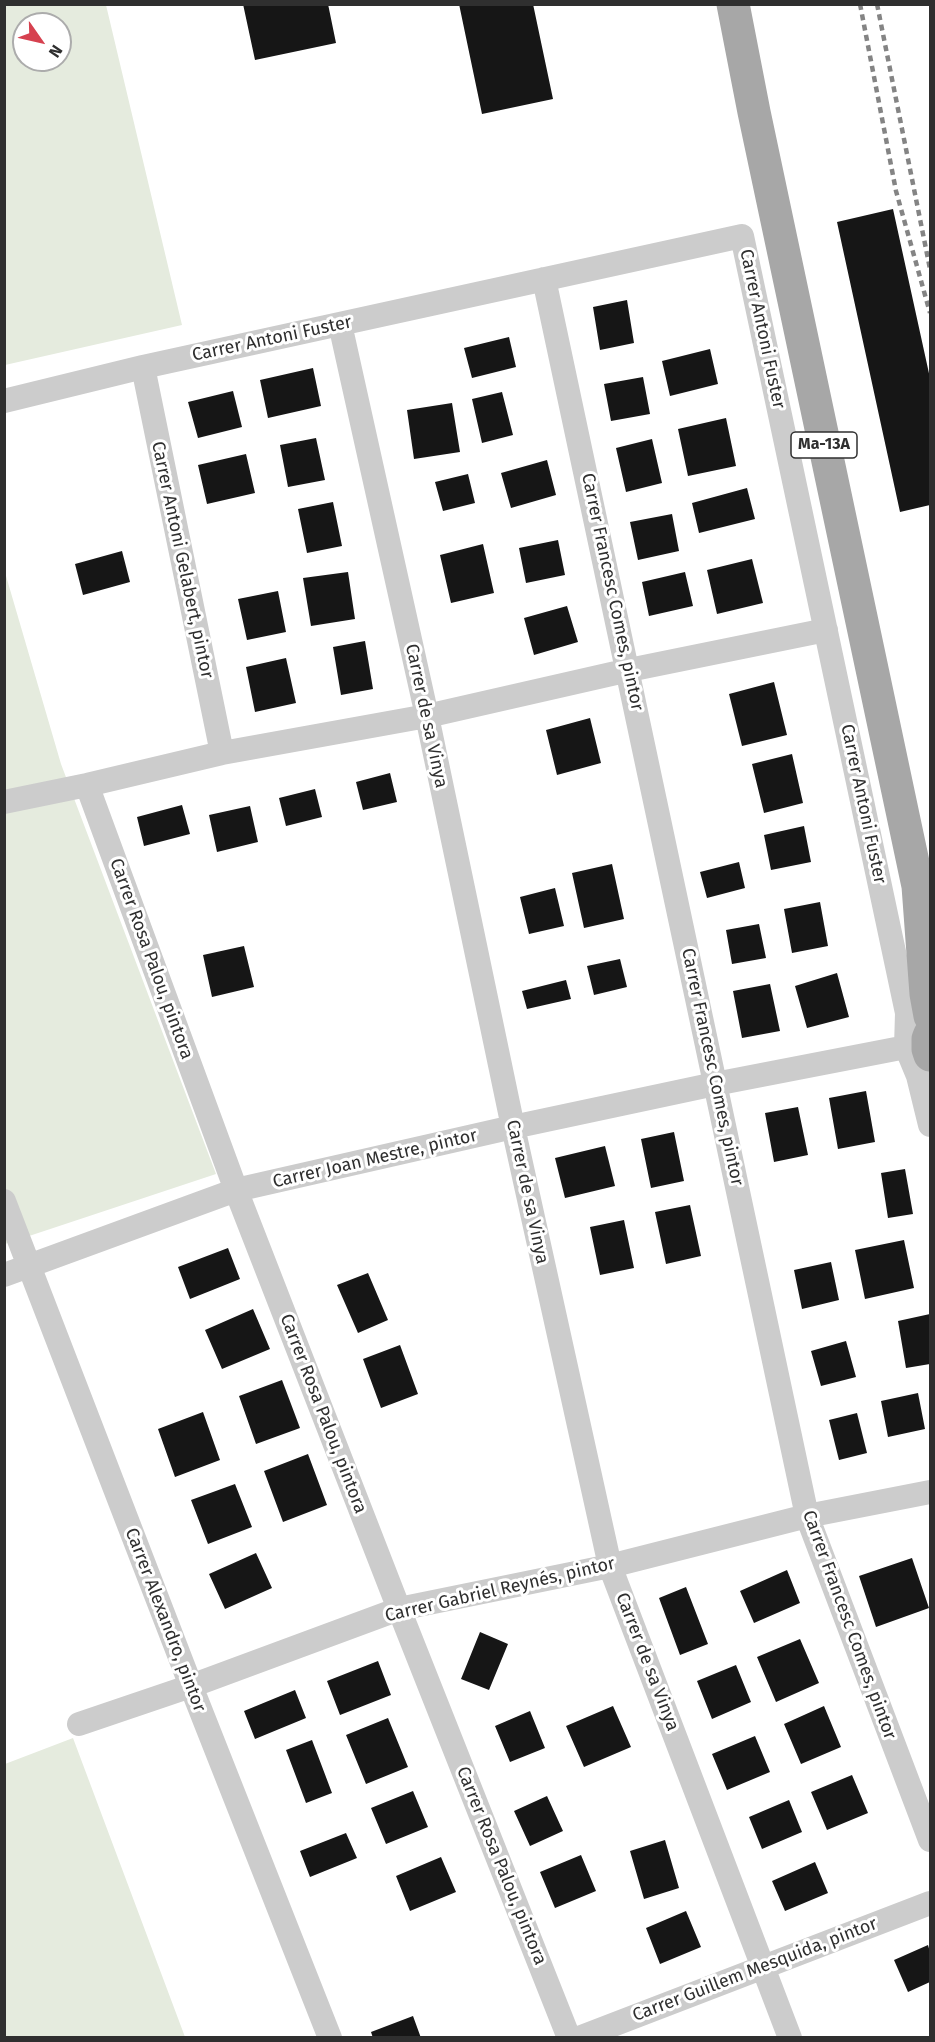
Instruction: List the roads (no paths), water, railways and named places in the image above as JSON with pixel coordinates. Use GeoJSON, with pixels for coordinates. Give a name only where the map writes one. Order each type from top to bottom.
{"type":"FeatureCollection","features":[{"type":"Feature","properties":{"kind":"main road","name":"Ma-13A"},"geometry":{"type":"LineString","coordinates":[[733,4],[756,123],[924,898],[926,994],[930,1016]]}},
{"type":"Feature","properties":{"kind":"street","name":"Carrer Antoni Fuster"},"geometry":{"type":"LineString","coordinates":[[4,401],[143,367],[742,236],[907,1013],[922,1045],[918,1076],[930,1125]]}},
{"type":"Feature","properties":{"kind":"street","name":"Carrer Francesc Comes, pintor"},"geometry":{"type":"LineString","coordinates":[[544,279],[629,670],[807,1516],[930,1840]]}},
{"type":"Feature","properties":{"kind":"street","name":"Carrer de sa Vinya"},"geometry":{"type":"LineString","coordinates":[[340,324],[610,1566],[790,2037]]}},
{"type":"Feature","properties":{"kind":"street","name":"Carrer Antoni Gelabert, pintor"},"geometry":{"type":"LineString","coordinates":[[143,367],[222,753]]}},
{"type":"Feature","properties":{"kind":"street"},"geometry":{"type":"LineString","coordinates":[[4,802],[222,753],[426,716],[629,670],[826,630]]}},
{"type":"Feature","properties":{"kind":"street","name":"Carrer Rosa Palou, pintora"},"geometry":{"type":"LineString","coordinates":[[87,785],[236,1190],[399,1610],[569,2037]]}},
{"type":"Feature","properties":{"kind":"street","name":"Carrer Joan Mestre, pintor"},"geometry":{"type":"LineString","coordinates":[[29,1266],[236,1190],[715,1084],[922,1045]]}},
{"type":"Feature","properties":{"kind":"street","name":"Carrer Alexandro, pintor"},"geometry":{"type":"LineString","coordinates":[[4,1201],[191,1686],[330,2037]]}},
{"type":"Feature","properties":{"kind":"street"},"geometry":{"type":"LineString","coordinates":[[4,1275],[29,1266]]}},
{"type":"Feature","properties":{"kind":"street","name":"Carrer Gabriel Reynés, pintor"},"geometry":{"type":"LineString","coordinates":[[79,1724],[399,1610],[610,1566],[807,1516],[930,1491]]}},
{"type":"Feature","properties":{"kind":"street","name":"Carrer Guillem Mesquida, pintor"},"geometry":{"type":"LineString","coordinates":[[579,2037],[930,1903]]}},
{"type":"Feature","properties":{"kind":"railway"},"geometry":{"type":"LineString","coordinates":[[860,4],[896,191],[930,313]]}},
{"type":"Feature","properties":{"kind":"railway"},"geometry":{"type":"LineString","coordinates":[[877,4],[930,269]]}}]}
